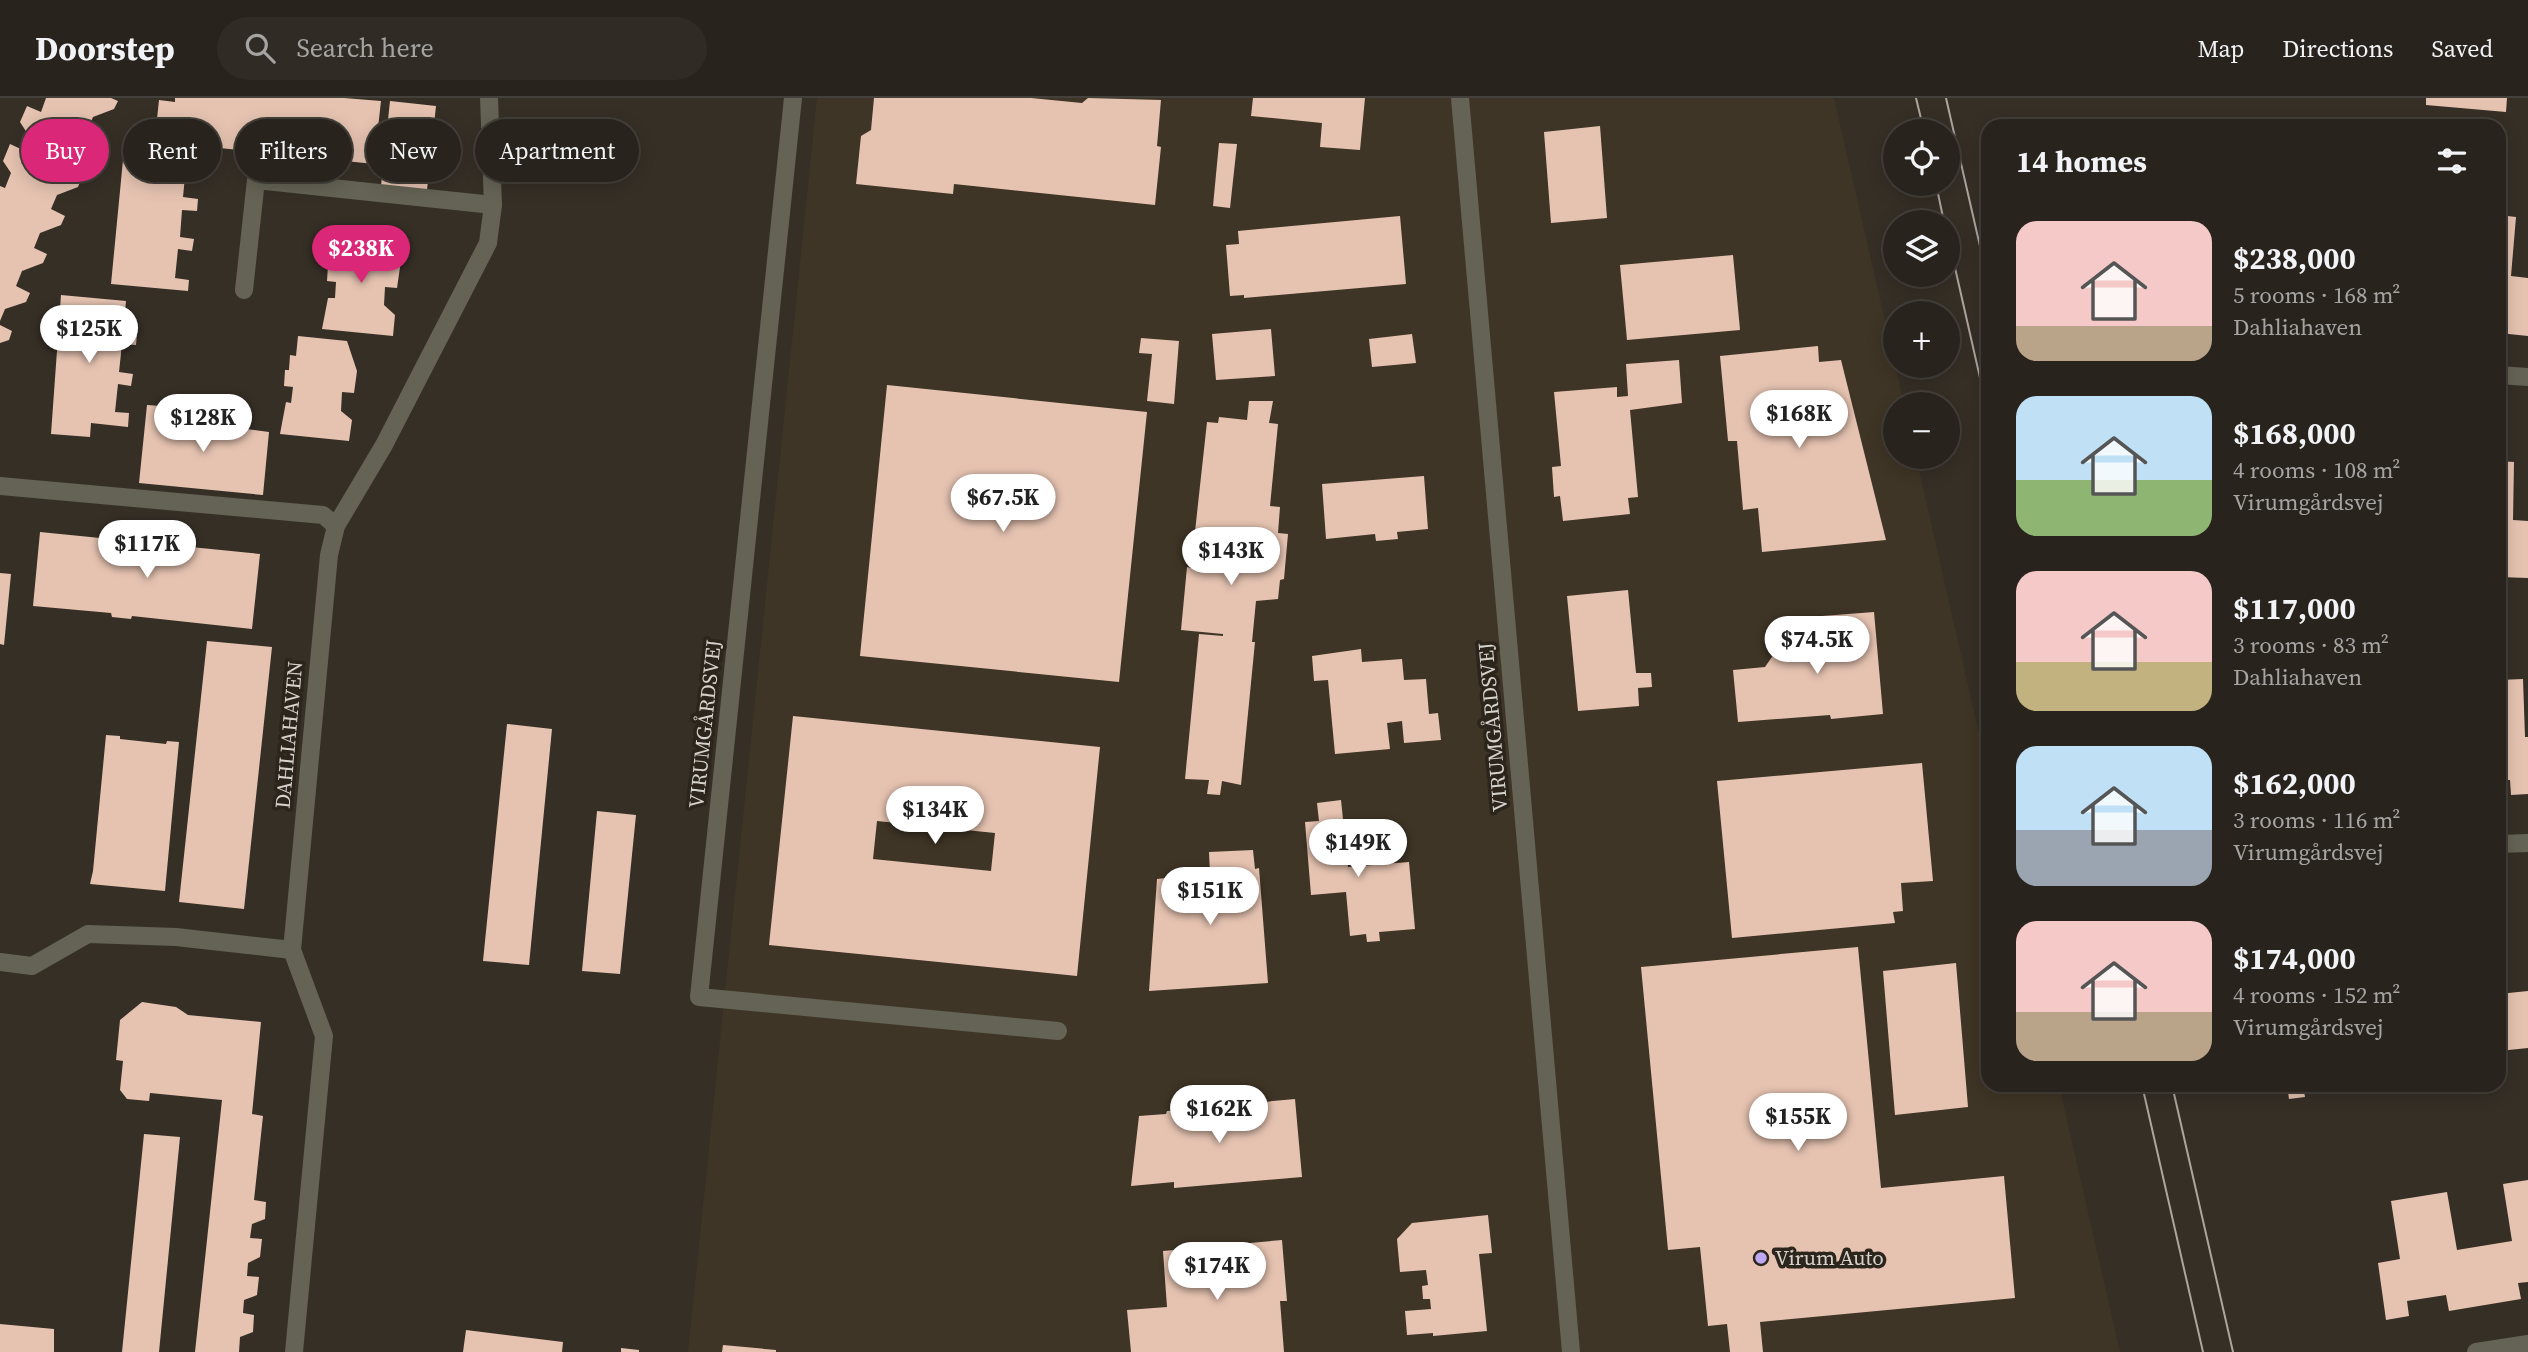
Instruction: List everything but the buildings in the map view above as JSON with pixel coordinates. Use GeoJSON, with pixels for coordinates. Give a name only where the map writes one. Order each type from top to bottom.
{"type":"FeatureCollection","features":[{"type":"Feature","properties":{"kind":"street","name":"DAHLIAHAVEN"},"geometry":{"type":"LineString","coordinates":[[294,1352],[324,1036],[292,950],[329,555],[336,526],[384,445],[488,243],[493,205],[489,98]]}},
{"type":"Feature","properties":{"kind":"street","name":"VIRUMGÅRDSVEJ"},"geometry":{"type":"LineString","coordinates":[[793,98],[699,997],[1058,1031]]}},
{"type":"Feature","properties":{"kind":"street","name":"VIRUMGÅRDSVEJ"},"geometry":{"type":"LineString","coordinates":[[1460,98],[1571,1352]]}},
{"type":"Feature","properties":{"kind":"street"},"geometry":{"type":"LineString","coordinates":[[244,290],[256,180],[493,205]]}},
{"type":"Feature","properties":{"kind":"street"},"geometry":{"type":"LineString","coordinates":[[2506,375],[2528,377]]}},
{"type":"Feature","properties":{"kind":"street"},"geometry":{"type":"LineString","coordinates":[[0,486],[323,515],[336,526]]}},
{"type":"Feature","properties":{"kind":"street"},"geometry":{"type":"LineString","coordinates":[[2506,845],[2528,843]]}},
{"type":"Feature","properties":{"kind":"street"},"geometry":{"type":"LineString","coordinates":[[0,962],[32,966],[88,934],[176,937],[292,950]]}},
{"type":"Feature","properties":{"kind":"street"},"geometry":{"type":"LineString","coordinates":[[2476,1352],[2528,1343]]}},
{"type":"Feature","properties":{"kind":"shaded area"},"geometry":{"type":"Polygon","coordinates":[[[817,98],[1834,98],[1883,312],[1883,378],[1898,378],[1901,392],[1883,392],[1883,469],[1919,469],[1981,742],[1981,1092],[2061,1092],[2120,1352],[688,1352],[817,98]]]}},
{"type":"Feature","properties":{"kind":"tram line"},"geometry":{"type":"LineString","coordinates":[[1916,98],[1921,119]]}},
{"type":"Feature","properties":{"kind":"tram line"},"geometry":{"type":"LineString","coordinates":[[1946,98],[1981,250]]}},
{"type":"Feature","properties":{"kind":"tram line"},"geometry":{"type":"LineString","coordinates":[[1939,196],[1941,210]]}},
{"type":"Feature","properties":{"kind":"tram line"},"geometry":{"type":"LineString","coordinates":[[1959,287],[1981,382]]}},
{"type":"Feature","properties":{"kind":"tram line"},"geometry":{"type":"LineString","coordinates":[[2144,1092],[2203,1352]]}},
{"type":"Feature","properties":{"kind":"tram line"},"geometry":{"type":"LineString","coordinates":[[2174,1092],[2233,1352]]}},
{"type":"Feature","properties":{"kind":"place","name":"Virum Auto"},"geometry":{"type":"Point","coordinates":[1761,1258]}}]}
